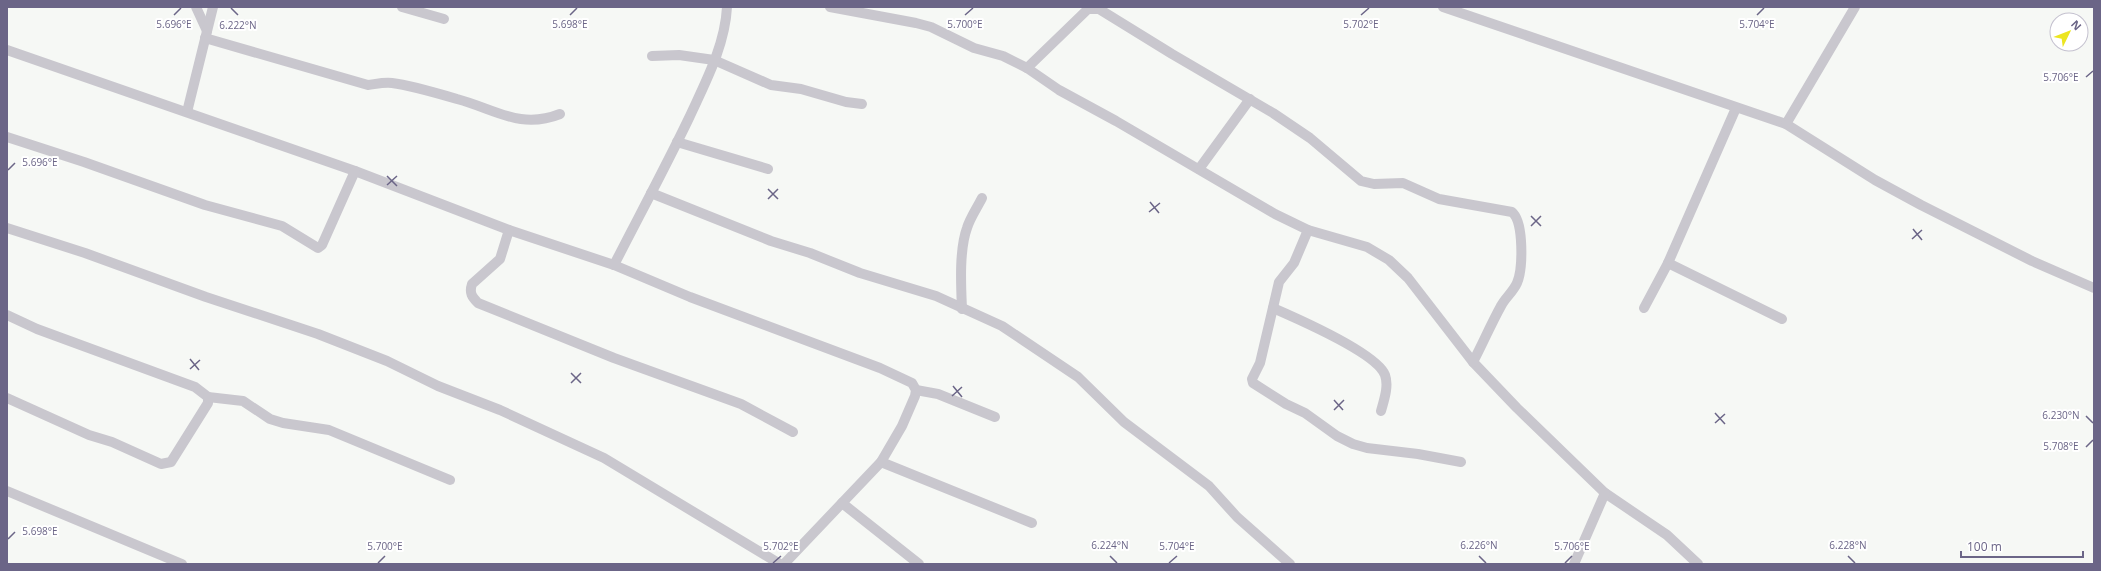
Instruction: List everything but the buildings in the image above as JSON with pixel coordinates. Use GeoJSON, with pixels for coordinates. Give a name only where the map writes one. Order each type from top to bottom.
{"type":"FeatureCollection","features":[{"type":"Feature","properties":{"kind":"street"},"geometry":{"type":"LineString","coordinates":[[196,7],[206,34]]}},
{"type":"Feature","properties":{"kind":"street"},"geometry":{"type":"LineString","coordinates":[[187,112],[213,7]]}},
{"type":"Feature","properties":{"kind":"street"},"geometry":{"type":"LineString","coordinates":[[402,7],[444,19]]}},
{"type":"Feature","properties":{"kind":"street"},"geometry":{"type":"LineString","coordinates":[[614,265],[677,142],[714,60],[724,32],[727,7]]}},
{"type":"Feature","properties":{"kind":"street"},"geometry":{"type":"LineString","coordinates":[[830,7],[930,27],[974,48],[1002,56],[1027,68],[1059,90],[1200,169],[1275,214],[1308,230],[1367,247],[1389,260],[1408,278],[1473,362],[1517,408],[1605,493],[1667,535],[1698,564]]}},
{"type":"Feature","properties":{"kind":"street"},"geometry":{"type":"LineString","coordinates":[[1027,68],[1088,8],[1094,7],[1250,99],[1310,138],[1356,178],[1366,183],[1403,182],[1440,199],[1474,206],[1509,210],[1514,213],[1521,241],[1519,277],[1512,291],[1500,308],[1473,362]]}},
{"type":"Feature","properties":{"kind":"street"},"geometry":{"type":"LineString","coordinates":[[1443,7],[1786,124],[1875,180],[1921,206],[2032,261],[2094,288]]}},
{"type":"Feature","properties":{"kind":"street"},"geometry":{"type":"LineString","coordinates":[[1786,124],[1854,7]]}},
{"type":"Feature","properties":{"kind":"street"},"geometry":{"type":"LineString","coordinates":[[206,34],[368,85],[393,83],[458,99],[511,118],[527,121],[545,120],[560,114]]}},
{"type":"Feature","properties":{"kind":"street"},"geometry":{"type":"LineString","coordinates":[[7,50],[355,171],[509,230],[614,265],[697,299],[880,368],[912,383],[916,390],[938,394],[995,417]]}},
{"type":"Feature","properties":{"kind":"street"},"geometry":{"type":"LineString","coordinates":[[652,56],[678,54],[714,60],[771,85],[801,89],[846,102],[862,104]]}},
{"type":"Feature","properties":{"kind":"street"},"geometry":{"type":"LineString","coordinates":[[1200,169],[1250,99]]}},
{"type":"Feature","properties":{"kind":"street"},"geometry":{"type":"LineString","coordinates":[[1644,308],[1668,263],[1736,108]]}},
{"type":"Feature","properties":{"kind":"street"},"geometry":{"type":"LineString","coordinates":[[7,137],[84,162],[205,205],[282,226],[318,248],[322,246],[355,171]]}},
{"type":"Feature","properties":{"kind":"street"},"geometry":{"type":"LineString","coordinates":[[677,142],[768,169]]}},
{"type":"Feature","properties":{"kind":"street"},"geometry":{"type":"LineString","coordinates":[[651,193],[771,241],[810,253],[860,273],[936,296],[1002,326],[1078,377],[1124,422],[1209,486],[1237,517],[1290,564]]}},
{"type":"Feature","properties":{"kind":"street"},"geometry":{"type":"LineString","coordinates":[[962,309],[961,279],[965,235],[982,198]]}},
{"type":"Feature","properties":{"kind":"street"},"geometry":{"type":"LineString","coordinates":[[7,228],[85,253],[206,297],[318,334],[387,361],[438,386],[500,410],[604,458],[780,564]]}},
{"type":"Feature","properties":{"kind":"street"},"geometry":{"type":"LineString","coordinates":[[509,230],[500,259],[472,284],[470,290],[472,296],[478,303],[614,358],[741,404],[792,432]]}},
{"type":"Feature","properties":{"kind":"street"},"geometry":{"type":"LineString","coordinates":[[1308,230],[1294,263],[1280,282],[1260,363],[1252,379],[1257,387],[1305,413],[1326,429],[1354,444],[1367,448],[1418,454],[1462,462]]}},
{"type":"Feature","properties":{"kind":"street"},"geometry":{"type":"LineString","coordinates":[[1668,263],[1782,319]]}},
{"type":"Feature","properties":{"kind":"street"},"geometry":{"type":"LineString","coordinates":[[1273,308],[1334,337],[1367,356],[1379,366],[1385,374],[1387,386],[1381,411]]}},
{"type":"Feature","properties":{"kind":"street"},"geometry":{"type":"LineString","coordinates":[[7,315],[37,329],[195,387],[208,397],[243,401],[270,419],[283,423],[329,430],[450,480]]}},
{"type":"Feature","properties":{"kind":"street"},"geometry":{"type":"LineString","coordinates":[[784,564],[880,462],[902,426],[916,390]]}},
{"type":"Feature","properties":{"kind":"street"},"geometry":{"type":"LineString","coordinates":[[7,398],[89,435],[112,442],[161,464],[171,462],[178,453],[208,403],[208,397]]}},
{"type":"Feature","properties":{"kind":"street"},"geometry":{"type":"LineString","coordinates":[[880,462],[1032,523]]}},
{"type":"Feature","properties":{"kind":"street"},"geometry":{"type":"LineString","coordinates":[[7,491],[182,564]]}},
{"type":"Feature","properties":{"kind":"street"},"geometry":{"type":"LineString","coordinates":[[1574,564],[1605,493]]}},
{"type":"Feature","properties":{"kind":"street"},"geometry":{"type":"LineString","coordinates":[[842,503],[918,564]]}}]}
